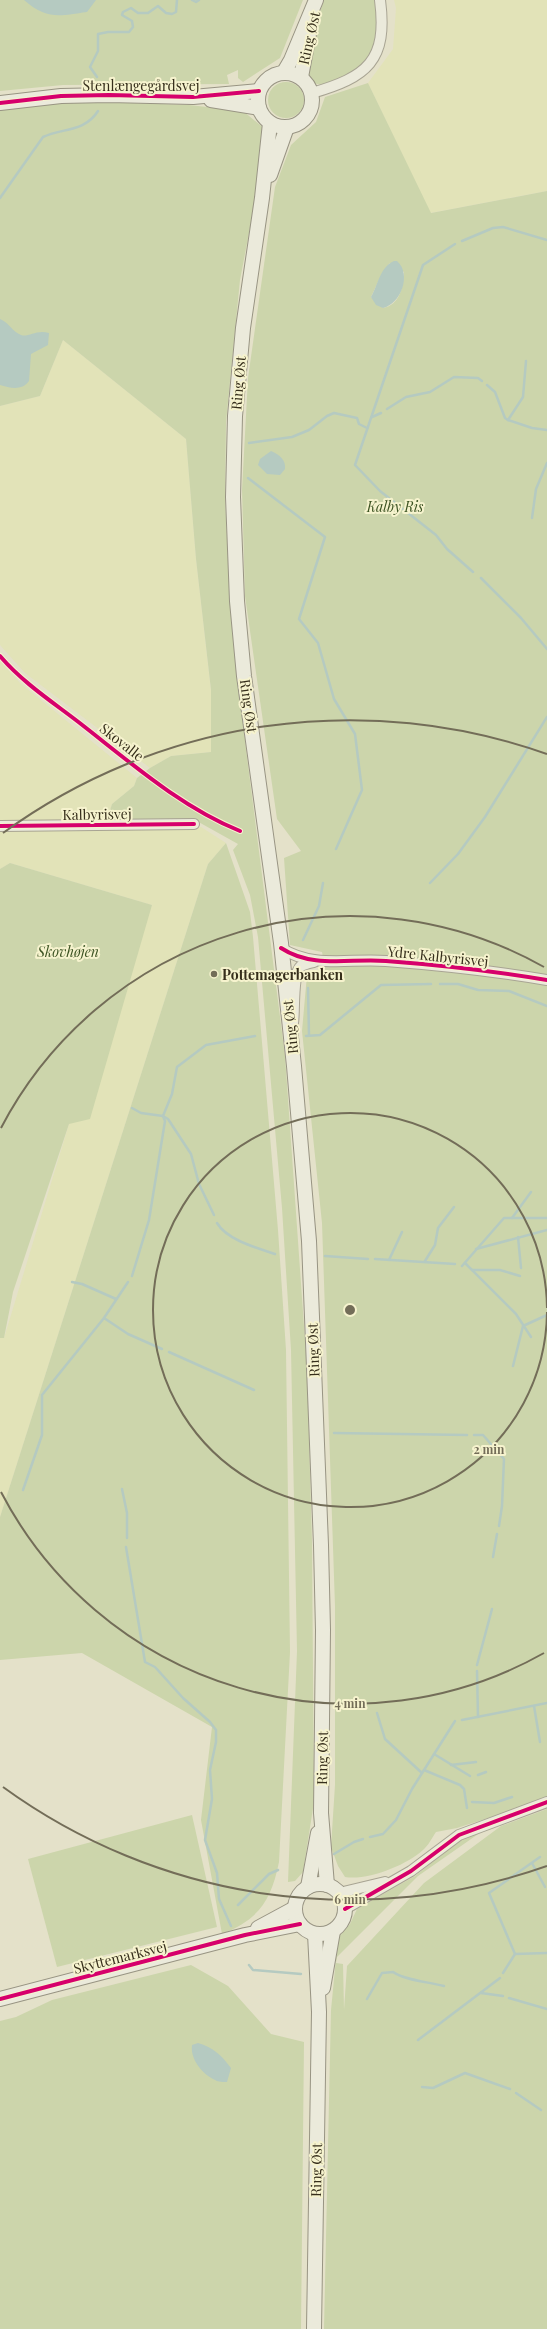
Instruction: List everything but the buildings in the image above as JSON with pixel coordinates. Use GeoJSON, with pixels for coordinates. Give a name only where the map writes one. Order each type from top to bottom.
{"type":"FeatureCollection","features":[{"type":"Feature","properties":{"kind":"main road","name":"Ring Øst"},"geometry":{"type":"LineString","coordinates":[[284,72],[291,60],[317,0]]}},
{"type":"Feature","properties":{"kind":"main road","name":"Ring Øst"},"geometry":{"type":"LineString","coordinates":[[301,77],[317,0]]}},
{"type":"Feature","properties":{"kind":"main road"},"geometry":{"type":"LineString","coordinates":[[284,72],[301,77],[308,84],[312,93],[313,103],[305,118],[297,125],[287,127],[270,123],[259,108],[259,91],[268,78],[284,72]]}},
{"type":"Feature","properties":{"kind":"main road","name":"Stenlængegårdsvej"},"geometry":{"type":"LineString","coordinates":[[0,102],[61,96],[101,95],[193,97],[259,91]]}},
{"type":"Feature","properties":{"kind":"main road","name":"Stenlængegårdsvej"},"geometry":{"type":"LineString","coordinates":[[193,97],[259,108]]}},
{"type":"Feature","properties":{"kind":"main road","name":"Ring Øst"},"geometry":{"type":"LineString","coordinates":[[270,123],[262,198],[242,335],[235,416],[233,497],[237,600],[244,676],[281,948],[308,1241],[321,1530],[323,1630],[321,1813],[327,1885]]}},
{"type":"Feature","properties":{"kind":"main road","name":"Ring Øst"},"geometry":{"type":"LineString","coordinates":[[262,198],[287,127]]}},
{"type":"Feature","properties":{"kind":"main road","name":"Ring Øst"},"geometry":{"type":"LineString","coordinates":[[308,1887],[321,1813]]}},
{"type":"Feature","properties":{"kind":"main road"},"geometry":{"type":"LineString","coordinates":[[314,1885],[327,1885],[339,1893],[345,1909],[344,1918],[333,1931],[315,1934],[300,1924],[295,1908],[299,1896],[308,1887],[314,1885]]}},
{"type":"Feature","properties":{"kind":"main road","name":"Skyttemarksvej"},"geometry":{"type":"LineString","coordinates":[[245,1935],[295,1908]]}},
{"type":"Feature","properties":{"kind":"main road","name":"Skyttemarksvej"},"geometry":{"type":"LineString","coordinates":[[0,1998],[245,1935],[300,1924]]}},
{"type":"Feature","properties":{"kind":"main road","name":"Ring Øst"},"geometry":{"type":"LineString","coordinates":[[319,2012],[333,1931]]}},
{"type":"Feature","properties":{"kind":"main road","name":"Ring Øst"},"geometry":{"type":"LineString","coordinates":[[314,2329],[319,2012],[315,1934]]}},
{"type":"Feature","properties":{"kind":"street"},"geometry":{"type":"LineString","coordinates":[[312,93],[343,83],[360,73],[370,63],[378,50],[382,34],[380,0]]}},
{"type":"Feature","properties":{"kind":"street","name":"Kalbyrisvej"},"geometry":{"type":"LineString","coordinates":[[0,826],[194,824]]}},
{"type":"Feature","properties":{"kind":"street","name":"Ydre Kalbyrisvej"},"geometry":{"type":"LineString","coordinates":[[281,948],[301,959],[318,961],[384,960],[547,980]]}},
{"type":"Feature","properties":{"kind":"street","name":"Ydre Kalbyrisvej"},"geometry":{"type":"LineString","coordinates":[[290,1034],[295,1008],[296,974],[302,966],[318,961]]}},
{"type":"Feature","properties":{"kind":"street"},"geometry":{"type":"LineString","coordinates":[[345,1909],[411,1871],[458,1835],[547,1802]]}},
{"type":"Feature","properties":{"kind":"street"},"geometry":{"type":"LineString","coordinates":[[339,1893],[395,1880]]}},
{"type":"Feature","properties":{"kind":"green space"},"geometry":{"type":"Polygon","coordinates":[[[0,0],[303,0],[280,58],[243,82],[238,78],[238,70],[227,75],[229,84],[63,85],[0,91],[0,0]]]}},
{"type":"Feature","properties":{"kind":"green space"},"geometry":{"type":"Polygon","coordinates":[[[324,0],[375,0],[378,19],[378,32],[376,45],[373,51],[361,66],[341,79],[321,85],[313,82],[307,75],[306,69],[312,38],[324,0]]]}},
{"type":"Feature","properties":{"kind":"green space"},"geometry":{"type":"Polygon","coordinates":[[[394,0],[547,0],[547,191],[430,213],[368,83],[393,49],[396,8],[394,0]]]}},
{"type":"Feature","properties":{"kind":"green space"},"geometry":{"type":"Polygon","coordinates":[[[290,82],[299,87],[303,93],[303,107],[299,113],[290,118],[282,118],[273,113],[269,107],[268,96],[273,87],[279,83],[290,82]]]}},
{"type":"Feature","properties":{"kind":"green space","name":"Kalby Ris"},"geometry":{"type":"Polygon","coordinates":[[[368,83],[431,213],[547,191],[547,1799],[457,1828],[436,1832],[425,1848],[416,1856],[386,1871],[354,1878],[345,1877],[338,1866],[331,1847],[335,1785],[335,1606],[322,1223],[302,1031],[307,975],[325,968],[322,952],[290,945],[284,858],[301,851],[277,819],[245,596],[242,490],[248,378],[275,187],[291,145],[316,122],[325,97],[368,83]],[[390,263],[382,275],[371,297],[383,308],[393,303],[400,294],[404,272],[390,263]]]}},
{"type":"Feature","properties":{"kind":"green space"},"geometry":{"type":"Polygon","coordinates":[[[74,101],[189,105],[243,111],[265,129],[256,196],[240,280],[226,422],[225,499],[230,599],[246,749],[285,1056],[307,1369],[312,1542],[314,1802],[303,1872],[295,1881],[288,1882],[297,1651],[291,1350],[282,1208],[258,937],[250,895],[233,850],[238,844],[195,820],[107,820],[112,804],[134,786],[137,778],[150,768],[171,756],[211,752],[211,690],[196,559],[186,439],[63,340],[40,396],[0,406],[0,107],[74,101]]]}},
{"type":"Feature","properties":{"kind":"green space"},"geometry":{"type":"Polygon","coordinates":[[[63,340],[186,439],[196,559],[211,691],[211,752],[171,756],[150,768],[25,673],[0,645],[0,406],[40,396],[63,340]]]}},
{"type":"Feature","properties":{"kind":"green space"},"geometry":{"type":"Polygon","coordinates":[[[0,661],[21,684],[137,778],[134,786],[112,804],[107,820],[0,820],[0,661]]]}},
{"type":"Feature","properties":{"kind":"green space"},"geometry":{"type":"Polygon","coordinates":[[[201,827],[226,843],[208,864],[0,1517],[0,1338],[4,1338],[69,1124],[152,905],[10,863],[0,869],[0,829],[201,827]]]}},
{"type":"Feature","properties":{"kind":"green space"},"geometry":{"type":"Polygon","coordinates":[[[226,843],[250,912],[278,1230],[286,1350],[290,1652],[279,1862],[276,1876],[267,1898],[254,1915],[235,1928],[222,1934],[201,1820],[212,1727],[82,1653],[0,1660],[0,1517],[208,864],[226,843]]]}},
{"type":"Feature","properties":{"kind":"green space","name":"Skovhøjen"},"geometry":{"type":"Polygon","coordinates":[[[10,863],[152,905],[90,1119],[69,1124],[13,1292],[4,1338],[0,1338],[0,869],[10,863]]]}},
{"type":"Feature","properties":{"kind":"green space"},"geometry":{"type":"Polygon","coordinates":[[[547,1809],[547,2329],[324,2329],[331,2010],[338,1938],[350,1924],[357,1909],[415,1876],[461,1839],[484,1830],[418,1876],[337,1957],[336,1963],[343,1964],[344,2010],[347,1966],[424,1883],[501,1826],[547,1809]]]}},
{"type":"Feature","properties":{"kind":"green space"},"geometry":{"type":"Polygon","coordinates":[[[192,1815],[217,1927],[57,1967],[28,1859],[192,1815]]]}},
{"type":"Feature","properties":{"kind":"green space"},"geometry":{"type":"Polygon","coordinates":[[[191,1965],[228,1986],[271,2034],[304,2042],[301,2329],[0,2329],[0,2021],[16,2017],[52,2000],[191,1965]]]}},
{"type":"Feature","properties":{"kind":"shaded area"},"geometry":{"type":"Polygon","coordinates":[[[24,0],[96,0],[87,12],[69,15],[54,15],[40,11],[24,0]]]}},
{"type":"Feature","properties":{"kind":"shaded area"},"geometry":{"type":"Polygon","coordinates":[[[394,261],[397,261],[404,273],[404,281],[395,301],[383,308],[376,305],[371,297],[385,267],[394,261]]]}},
{"type":"Feature","properties":{"kind":"shaded area"},"geometry":{"type":"Polygon","coordinates":[[[0,319],[6,322],[15,332],[24,336],[40,332],[49,333],[48,345],[31,354],[29,381],[23,386],[12,388],[0,385],[0,319]]]}},
{"type":"Feature","properties":{"kind":"shaded area"},"geometry":{"type":"Polygon","coordinates":[[[271,451],[280,456],[283,460],[285,469],[280,475],[267,474],[258,465],[260,459],[271,451]]]}},
{"type":"Feature","properties":{"kind":"shaded area"},"geometry":{"type":"Polygon","coordinates":[[[198,2043],[217,2052],[231,2068],[227,2082],[218,2081],[210,2077],[198,2066],[193,2056],[192,2045],[198,2043]]]}},
{"type":"Feature","properties":{"kind":"waterway"},"geometry":{"type":"LineString","coordinates":[[97,77],[90,67],[98,51],[98,34],[108,32],[129,32],[133,27],[132,21],[122,15],[123,12],[131,8],[138,13],[148,13],[158,6],[166,13],[172,14],[176,12],[177,0]]}},
{"type":"Feature","properties":{"kind":"waterway"},"geometry":{"type":"LineString","coordinates":[[192,0],[196,2],[199,0]]}},
{"type":"Feature","properties":{"kind":"waterway"},"geometry":{"type":"LineString","coordinates":[[0,198],[43,137],[87,123],[98,111]]}},
{"type":"Feature","properties":{"kind":"waterway"},"geometry":{"type":"LineString","coordinates":[[462,241],[493,228],[503,227],[547,240]]}},
{"type":"Feature","properties":{"kind":"waterway"},"geometry":{"type":"LineString","coordinates":[[455,244],[423,265],[355,465],[380,491],[436,535],[447,549],[473,572]]}},
{"type":"Feature","properties":{"kind":"waterway"},"geometry":{"type":"LineString","coordinates":[[508,420],[523,397],[526,361]]}},
{"type":"Feature","properties":{"kind":"waterway"},"geometry":{"type":"LineString","coordinates":[[387,409],[406,397],[430,392],[454,377],[478,378],[482,381]]}},
{"type":"Feature","properties":{"kind":"waterway"},"geometry":{"type":"LineString","coordinates":[[487,385],[495,392],[505,418],[532,428],[547,430]]}},
{"type":"Feature","properties":{"kind":"waterway"},"geometry":{"type":"LineString","coordinates":[[249,443],[292,437],[309,430],[327,416],[334,413],[357,418],[359,424],[367,428]]}},
{"type":"Feature","properties":{"kind":"waterway"},"geometry":{"type":"LineString","coordinates":[[372,417],[381,413]]}},
{"type":"Feature","properties":{"kind":"waterway"},"geometry":{"type":"LineString","coordinates":[[532,518],[536,489],[547,463]]}},
{"type":"Feature","properties":{"kind":"waterway"},"geometry":{"type":"LineString","coordinates":[[248,478],[325,537],[299,619],[318,643],[334,699],[355,734],[362,790],[336,849]]}},
{"type":"Feature","properties":{"kind":"waterway"},"geometry":{"type":"LineString","coordinates":[[481,578],[521,618],[547,649]]}},
{"type":"Feature","properties":{"kind":"waterway"},"geometry":{"type":"LineString","coordinates":[[430,883],[458,854],[485,817],[547,717]]}},
{"type":"Feature","properties":{"kind":"waterway"},"geometry":{"type":"LineString","coordinates":[[303,940],[319,906],[323,883]]}},
{"type":"Feature","properties":{"kind":"waterway"},"geometry":{"type":"LineString","coordinates":[[306,1036],[320,1035],[381,985],[431,984]]}},
{"type":"Feature","properties":{"kind":"waterway"},"geometry":{"type":"LineString","coordinates":[[440,984],[458,984],[478,990],[509,991],[547,1006]]}},
{"type":"Feature","properties":{"kind":"waterway"},"geometry":{"type":"LineString","coordinates":[[308,988],[309,1035]]}},
{"type":"Feature","properties":{"kind":"waterway"},"geometry":{"type":"LineString","coordinates":[[132,1108],[141,1113],[163,1116],[172,1094],[177,1067],[206,1045],[255,1036]]}},
{"type":"Feature","properties":{"kind":"waterway"},"geometry":{"type":"LineString","coordinates":[[163,1116],[168,1119],[191,1154],[199,1184],[214,1215]]}},
{"type":"Feature","properties":{"kind":"waterway"},"geometry":{"type":"LineString","coordinates":[[132,1276],[149,1220],[165,1121],[163,1116]]}},
{"type":"Feature","properties":{"kind":"waterway"},"geometry":{"type":"LineString","coordinates":[[512,1218],[531,1192]]}},
{"type":"Feature","properties":{"kind":"waterway"},"geometry":{"type":"LineString","coordinates":[[425,1261],[435,1245],[438,1228],[454,1207]]}},
{"type":"Feature","properties":{"kind":"waterway"},"geometry":{"type":"LineString","coordinates":[[462,1266],[504,1218],[547,1218]]}},
{"type":"Feature","properties":{"kind":"waterway"},"geometry":{"type":"LineString","coordinates":[[217,1223],[235,1239],[275,1254]]}},
{"type":"Feature","properties":{"kind":"waterway"},"geometry":{"type":"LineString","coordinates":[[476,1249],[547,1230]]}},
{"type":"Feature","properties":{"kind":"waterway"},"geometry":{"type":"LineString","coordinates":[[389,1260],[402,1232]]}},
{"type":"Feature","properties":{"kind":"waterway"},"geometry":{"type":"LineString","coordinates":[[518,1237],[521,1268]]}},
{"type":"Feature","properties":{"kind":"waterway"},"geometry":{"type":"LineString","coordinates":[[325,1256],[368,1259]]}},
{"type":"Feature","properties":{"kind":"waterway"},"geometry":{"type":"LineString","coordinates":[[375,1259],[455,1264]]}},
{"type":"Feature","properties":{"kind":"waterway"},"geometry":{"type":"LineString","coordinates":[[465,1263],[516,1314],[531,1337]]}},
{"type":"Feature","properties":{"kind":"waterway"},"geometry":{"type":"LineString","coordinates":[[472,1270],[500,1270],[520,1276]]}},
{"type":"Feature","properties":{"kind":"waterway"},"geometry":{"type":"LineString","coordinates":[[72,1282],[82,1284],[116,1299]]}},
{"type":"Feature","properties":{"kind":"waterway"},"geometry":{"type":"LineString","coordinates":[[23,1490],[42,1435],[42,1395],[104,1318],[128,1282]]}},
{"type":"Feature","properties":{"kind":"waterway"},"geometry":{"type":"LineString","coordinates":[[513,1366],[523,1326],[547,1315]]}},
{"type":"Feature","properties":{"kind":"waterway"},"geometry":{"type":"LineString","coordinates":[[104,1318],[128,1334],[162,1349]]}},
{"type":"Feature","properties":{"kind":"waterway"},"geometry":{"type":"LineString","coordinates":[[169,1352],[254,1390]]}},
{"type":"Feature","properties":{"kind":"waterway"},"geometry":{"type":"LineString","coordinates":[[334,1433],[467,1435]]}},
{"type":"Feature","properties":{"kind":"waterway"},"geometry":{"type":"LineString","coordinates":[[474,1435],[483,1435],[504,1459],[502,1506],[499,1526]]}},
{"type":"Feature","properties":{"kind":"waterway"},"geometry":{"type":"LineString","coordinates":[[122,1489],[127,1513],[127,1538]]}},
{"type":"Feature","properties":{"kind":"waterway"},"geometry":{"type":"LineString","coordinates":[[493,1557],[497,1534]]}},
{"type":"Feature","properties":{"kind":"waterway"},"geometry":{"type":"LineString","coordinates":[[126,1547],[145,1662],[155,1667],[183,1698],[210,1722],[216,1730],[216,1742],[210,1770],[212,1799],[205,1840],[217,1873],[219,1899],[231,1926]]}},
{"type":"Feature","properties":{"kind":"waterway"},"geometry":{"type":"LineString","coordinates":[[477,1665],[492,1609]]}},
{"type":"Feature","properties":{"kind":"waterway"},"geometry":{"type":"LineString","coordinates":[[477,1671],[478,1717]]}},
{"type":"Feature","properties":{"kind":"waterway"},"geometry":{"type":"LineString","coordinates":[[462,1720],[547,1703]]}},
{"type":"Feature","properties":{"kind":"waterway"},"geometry":{"type":"LineString","coordinates":[[534,1706],[540,1742]]}},
{"type":"Feature","properties":{"kind":"waterway"},"geometry":{"type":"LineString","coordinates":[[377,1713],[385,1739],[422,1773]]}},
{"type":"Feature","properties":{"kind":"waterway"},"geometry":{"type":"LineString","coordinates":[[370,1837],[383,1834],[396,1820],[412,1789],[455,1721]]}},
{"type":"Feature","properties":{"kind":"waterway"},"geometry":{"type":"LineString","coordinates":[[434,1754],[470,1776]]}},
{"type":"Feature","properties":{"kind":"waterway"},"geometry":{"type":"LineString","coordinates":[[451,1765],[476,1762]]}},
{"type":"Feature","properties":{"kind":"waterway"},"geometry":{"type":"LineString","coordinates":[[424,1770],[460,1785],[464,1789],[467,1808]]}},
{"type":"Feature","properties":{"kind":"waterway"},"geometry":{"type":"LineString","coordinates":[[478,1775],[486,1772]]}},
{"type":"Feature","properties":{"kind":"waterway"},"geometry":{"type":"LineString","coordinates":[[472,1802],[494,1803],[512,1797]]}},
{"type":"Feature","properties":{"kind":"waterway"},"geometry":{"type":"LineString","coordinates":[[334,1854],[354,1842],[363,1839]]}},
{"type":"Feature","properties":{"kind":"waterway"},"geometry":{"type":"LineString","coordinates":[[515,1954],[489,1893],[540,1857]]}},
{"type":"Feature","properties":{"kind":"waterway"},"geometry":{"type":"LineString","coordinates":[[532,1863],[545,1887]]}},
{"type":"Feature","properties":{"kind":"waterway"},"geometry":{"type":"LineString","coordinates":[[238,1905],[269,1874],[278,1870]]}},
{"type":"Feature","properties":{"kind":"waterway"},"geometry":{"type":"LineString","coordinates":[[503,1973],[515,1954],[547,1953]]}},
{"type":"Feature","properties":{"kind":"waterway"},"geometry":{"type":"LineString","coordinates":[[249,1965],[253,1970],[301,1974]]}},
{"type":"Feature","properties":{"kind":"waterway"},"geometry":{"type":"LineString","coordinates":[[367,1999],[382,1973],[393,1972],[410,1979],[444,1986]]}},
{"type":"Feature","properties":{"kind":"waterway"},"geometry":{"type":"LineString","coordinates":[[418,2040],[500,1978]]}},
{"type":"Feature","properties":{"kind":"waterway"},"geometry":{"type":"LineString","coordinates":[[481,1993],[503,1996]]}},
{"type":"Feature","properties":{"kind":"waterway"},"geometry":{"type":"LineString","coordinates":[[509,1998],[547,2009]]}},
{"type":"Feature","properties":{"kind":"waterway"},"geometry":{"type":"LineString","coordinates":[[422,2087],[433,2088],[465,2073],[510,2089]]}},
{"type":"Feature","properties":{"kind":"waterway"},"geometry":{"type":"LineString","coordinates":[[516,2093],[541,2110]]}},
{"type":"Feature","properties":{"kind":"cycle path"},"geometry":{"type":"LineString","coordinates":[[0,103],[61,96],[109,95],[193,97],[259,91]]}},
{"type":"Feature","properties":{"kind":"cycle path","name":"Skovalle"},"geometry":{"type":"LineString","coordinates":[[0,656],[9,666],[39,692],[157,783],[197,810],[240,831]]}},
{"type":"Feature","properties":{"kind":"cycle path"},"geometry":{"type":"LineString","coordinates":[[0,826],[194,824]]}},
{"type":"Feature","properties":{"kind":"cycle path"},"geometry":{"type":"LineString","coordinates":[[281,948],[293,954],[319,961],[386,961],[446,966],[547,980]]}},
{"type":"Feature","properties":{"kind":"cycle path"},"geometry":{"type":"LineString","coordinates":[[345,1909],[411,1871],[459,1835],[547,1802]]}},
{"type":"Feature","properties":{"kind":"cycle path"},"geometry":{"type":"LineString","coordinates":[[0,1999],[245,1935],[300,1924]]}},
{"type":"Feature","properties":{"kind":"place","name":"Pottemagerbanken"},"geometry":{"type":"Point","coordinates":[214,974]}}]}
